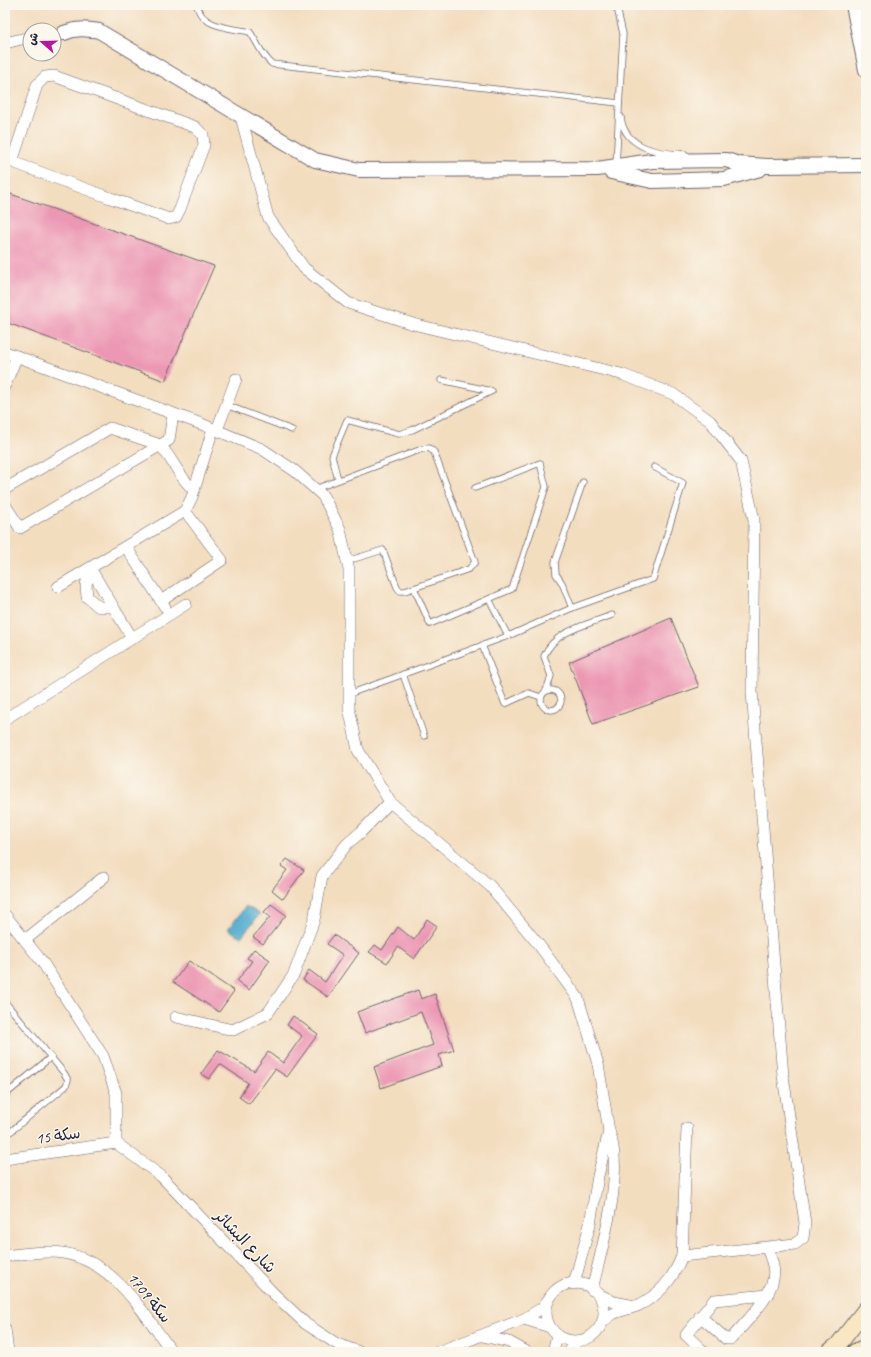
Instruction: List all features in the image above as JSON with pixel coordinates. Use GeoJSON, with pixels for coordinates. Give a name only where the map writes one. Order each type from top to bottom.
{"type":"FeatureCollection","features":[{"type":"Feature","properties":{"kind":"main road"},"geometry":{"type":"LineString","coordinates":[[829,1352],[838,1345],[866,1309]]}},
{"type":"Feature","properties":{"kind":"main road"},"geometry":{"type":"LineString","coordinates":[[856,1352],[866,1347]]}},
{"type":"Feature","properties":{"kind":"street"},"geometry":{"type":"LineString","coordinates":[[853,5],[866,70]]}},
{"type":"Feature","properties":{"kind":"street"},"geometry":{"type":"LineString","coordinates":[[62,32],[85,29],[99,31],[315,160],[359,170],[597,169],[616,170],[652,181],[724,179],[767,166]]}},
{"type":"Feature","properties":{"kind":"street"},"geometry":{"type":"LineString","coordinates":[[5,43],[22,39]]}},
{"type":"Feature","properties":{"kind":"street"},"geometry":{"type":"LineString","coordinates":[[54,76],[195,128],[203,135],[204,145],[180,209],[176,217],[169,219],[9,160],[37,85],[45,77],[54,76]]}},
{"type":"Feature","properties":{"kind":"street"},"geometry":{"type":"LineString","coordinates":[[241,116],[268,217],[304,268],[348,303],[413,324],[621,374],[673,394],[710,421],[740,461],[754,520],[752,692],[783,1076],[805,1223],[803,1238],[795,1244],[682,1256]]}},
{"type":"Feature","properties":{"kind":"street"},"geometry":{"type":"LineString","coordinates":[[616,170],[652,161],[726,160],[739,164],[767,166],[866,165]]}},
{"type":"Feature","properties":{"kind":"street"},"geometry":{"type":"LineString","coordinates":[[5,352],[173,414],[262,449],[295,471],[323,496],[340,529],[349,570],[349,708],[358,750],[390,802],[490,886],[539,945],[578,998],[598,1064],[615,1165],[614,1188],[594,1292],[603,1308],[601,1324]]}},
{"type":"Feature","properties":{"kind":"street"},"geometry":{"type":"LineString","coordinates":[[5,385],[17,356]]}},
{"type":"Feature","properties":{"kind":"street"},"geometry":{"type":"LineString","coordinates":[[58,587],[185,511],[236,378]]}},
{"type":"Feature","properties":{"kind":"street"},"geometry":{"type":"LineString","coordinates":[[5,505],[20,528],[168,440],[173,414]]}},
{"type":"Feature","properties":{"kind":"street"},"geometry":{"type":"LineString","coordinates":[[5,489],[110,428],[160,445],[166,451],[186,483],[194,490]]}},
{"type":"Feature","properties":{"kind":"street"},"geometry":{"type":"LineString","coordinates":[[161,601],[222,560],[185,511]]}},
{"type":"Feature","properties":{"kind":"street"},"geometry":{"type":"LineString","coordinates":[[126,547],[170,614]]}},
{"type":"Feature","properties":{"kind":"street"},"geometry":{"type":"LineString","coordinates":[[90,568],[86,585],[87,597],[99,607],[113,607]]}},
{"type":"Feature","properties":{"kind":"street"},"geometry":{"type":"LineString","coordinates":[[90,568],[132,638]]}},
{"type":"Feature","properties":{"kind":"street"},"geometry":{"type":"LineString","coordinates":[[5,719],[186,604]]}},
{"type":"Feature","properties":{"kind":"street"},"geometry":{"type":"LineString","coordinates":[[176,1017],[233,1030],[268,1013],[294,974],[314,920],[322,876],[347,844],[390,802]]}},
{"type":"Feature","properties":{"kind":"street"},"geometry":{"type":"LineString","coordinates":[[25,940],[104,877]]}},
{"type":"Feature","properties":{"kind":"street"},"geometry":{"type":"LineString","coordinates":[[5,915],[43,963],[103,1056],[116,1093],[116,1143]]}},
{"type":"Feature","properties":{"kind":"street"},"geometry":{"type":"LineString","coordinates":[[524,1319],[553,1331],[566,1340],[577,1341],[587,1339],[596,1332],[601,1324],[614,1314],[651,1299],[665,1287],[676,1271],[682,1256],[687,1128]]}},
{"type":"Feature","properties":{"kind":"street"},"geometry":{"type":"LineString","coordinates":[[574,1284],[590,1224],[598,1176],[609,1131]]}},
{"type":"Feature","properties":{"kind":"street","name":"سكة 15"},"geometry":{"type":"LineString","coordinates":[[5,1159],[116,1143]]}},
{"type":"Feature","properties":{"kind":"street","name":"شارع البشائر"},"geometry":{"type":"LineString","coordinates":[[116,1143],[161,1176],[274,1294],[306,1324],[337,1344],[359,1352]]}},
{"type":"Feature","properties":{"kind":"street"},"geometry":{"type":"LineString","coordinates":[[700,1316],[729,1340],[768,1295],[774,1274],[767,1248]]}},
{"type":"Feature","properties":{"kind":"street","name":"سكة 1709"},"geometry":{"type":"LineString","coordinates":[[5,1256],[52,1252],[78,1257],[94,1264],[129,1292],[172,1352]]}},
{"type":"Feature","properties":{"kind":"street"},"geometry":{"type":"LineString","coordinates":[[438,1352],[524,1319],[542,1308],[558,1289],[574,1284],[578,1284],[614,1302],[636,1306]]}},
{"type":"Feature","properties":{"kind":"street"},"geometry":{"type":"LineString","coordinates":[[704,1352],[686,1335],[714,1300],[768,1295]]}},
{"type":"Feature","properties":{"kind":"street"},"geometry":{"type":"LineString","coordinates":[[551,1296],[546,1306],[546,1317],[553,1331],[553,1352]]}},
{"type":"Feature","properties":{"kind":"street"},"geometry":{"type":"LineString","coordinates":[[5,1329],[8,1352]]}},
{"type":"Feature","properties":{"kind":"street"},"geometry":{"type":"LineString","coordinates":[[482,1336],[509,1342],[527,1352]]}},
{"type":"Feature","properties":{"kind":"street"},"geometry":{"type":"LineString","coordinates":[[568,1352],[577,1341]]}},
{"type":"Feature","properties":{"kind":"lane"},"geometry":{"type":"LineString","coordinates":[[197,5],[199,12],[207,22],[250,32],[261,54],[272,64],[619,103]]}},
{"type":"Feature","properties":{"kind":"lane"},"geometry":{"type":"LineString","coordinates":[[614,5],[618,12],[623,34],[616,170]]}},
{"type":"Feature","properties":{"kind":"lane"},"geometry":{"type":"LineString","coordinates":[[619,103],[622,123],[628,136],[648,149],[681,154],[709,154],[726,160]]}},
{"type":"Feature","properties":{"kind":"lane"},"geometry":{"type":"LineString","coordinates":[[338,480],[332,456],[347,420],[399,434],[412,430],[492,391],[441,380]]}},
{"type":"Feature","properties":{"kind":"lane"},"geometry":{"type":"LineString","coordinates":[[226,405],[292,430]]}},
{"type":"Feature","properties":{"kind":"lane"},"geometry":{"type":"LineString","coordinates":[[315,489],[422,449],[429,448],[434,452],[475,562],[469,569],[414,588],[400,591],[397,587],[383,550],[347,561]]}},
{"type":"Feature","properties":{"kind":"lane"},"geometry":{"type":"LineString","coordinates":[[414,588],[430,624],[512,589],[546,487],[540,463],[475,488]]}},
{"type":"Feature","properties":{"kind":"lane"},"geometry":{"type":"LineString","coordinates":[[349,694],[508,636],[572,608],[653,579],[683,483],[654,467]]}},
{"type":"Feature","properties":{"kind":"lane"},"geometry":{"type":"LineString","coordinates":[[572,608],[562,583],[556,574],[555,562],[582,482]]}},
{"type":"Feature","properties":{"kind":"lane"},"geometry":{"type":"LineString","coordinates":[[489,599],[508,636]]}},
{"type":"Feature","properties":{"kind":"lane"},"geometry":{"type":"LineString","coordinates":[[546,691],[554,691],[560,696],[561,704],[556,710],[547,710],[541,704],[541,696],[546,691],[551,676],[544,656],[548,645],[559,635],[612,615]]}},
{"type":"Feature","properties":{"kind":"lane"},"geometry":{"type":"LineString","coordinates":[[482,645],[505,704],[530,693],[541,696]]}},
{"type":"Feature","properties":{"kind":"lane"},"geometry":{"type":"LineString","coordinates":[[403,674],[424,736]]}},
{"type":"Feature","properties":{"kind":"lane"},"geometry":{"type":"LineString","coordinates":[[5,1002],[67,1077],[68,1083],[10,1132],[5,1134]]}},
{"type":"Feature","properties":{"kind":"lane"},"geometry":{"type":"LineString","coordinates":[[5,1095],[51,1057]]}},
{"type":"Feature","properties":{"kind":"water"},"geometry":{"type":"Polygon","coordinates":[[[246,906],[260,914],[241,937],[228,929],[246,906]]]}},
{"type":"Feature","properties":{"kind":"building"},"geometry":{"type":"Polygon","coordinates":[[[5,192],[214,266],[165,381],[5,322],[5,192]]]}},
{"type":"Feature","properties":{"kind":"building"},"geometry":{"type":"Polygon","coordinates":[[[671,618],[699,687],[593,724],[569,662],[671,618]]]}},
{"type":"Feature","properties":{"kind":"building"},"geometry":{"type":"Polygon","coordinates":[[[287,859],[304,870],[283,899],[272,890],[287,870],[281,866],[287,859]]]}},
{"type":"Feature","properties":{"kind":"building"},"geometry":{"type":"Polygon","coordinates":[[[271,904],[286,915],[263,944],[253,937],[270,917],[264,912],[271,904]]]}},
{"type":"Feature","properties":{"kind":"building"},"geometry":{"type":"Polygon","coordinates":[[[427,919],[437,926],[414,959],[398,947],[387,963],[369,952],[375,945],[382,950],[398,927],[414,940],[427,919]]]}},
{"type":"Feature","properties":{"kind":"building"},"geometry":{"type":"Polygon","coordinates":[[[334,935],[359,953],[328,997],[303,980],[309,970],[325,982],[343,955],[327,944],[334,935]]]}},
{"type":"Feature","properties":{"kind":"building"},"geometry":{"type":"Polygon","coordinates":[[[254,949],[270,960],[249,990],[237,981],[252,961],[247,958],[254,949]]]}},
{"type":"Feature","properties":{"kind":"building"},"geometry":{"type":"Polygon","coordinates":[[[189,961],[234,991],[219,1012],[173,982],[189,961]]]}},
{"type":"Feature","properties":{"kind":"building"},"geometry":{"type":"Polygon","coordinates":[[[418,990],[421,999],[435,994],[454,1050],[439,1055],[442,1066],[381,1088],[374,1067],[433,1045],[421,1012],[365,1033],[357,1012],[418,990]]]}},
{"type":"Feature","properties":{"kind":"building"},"geometry":{"type":"Polygon","coordinates":[[[293,1016],[318,1034],[287,1077],[275,1069],[249,1104],[239,1097],[248,1083],[220,1064],[209,1079],[201,1074],[218,1050],[254,1071],[268,1052],[283,1063],[302,1036],[287,1025],[293,1016]]]}}]}
